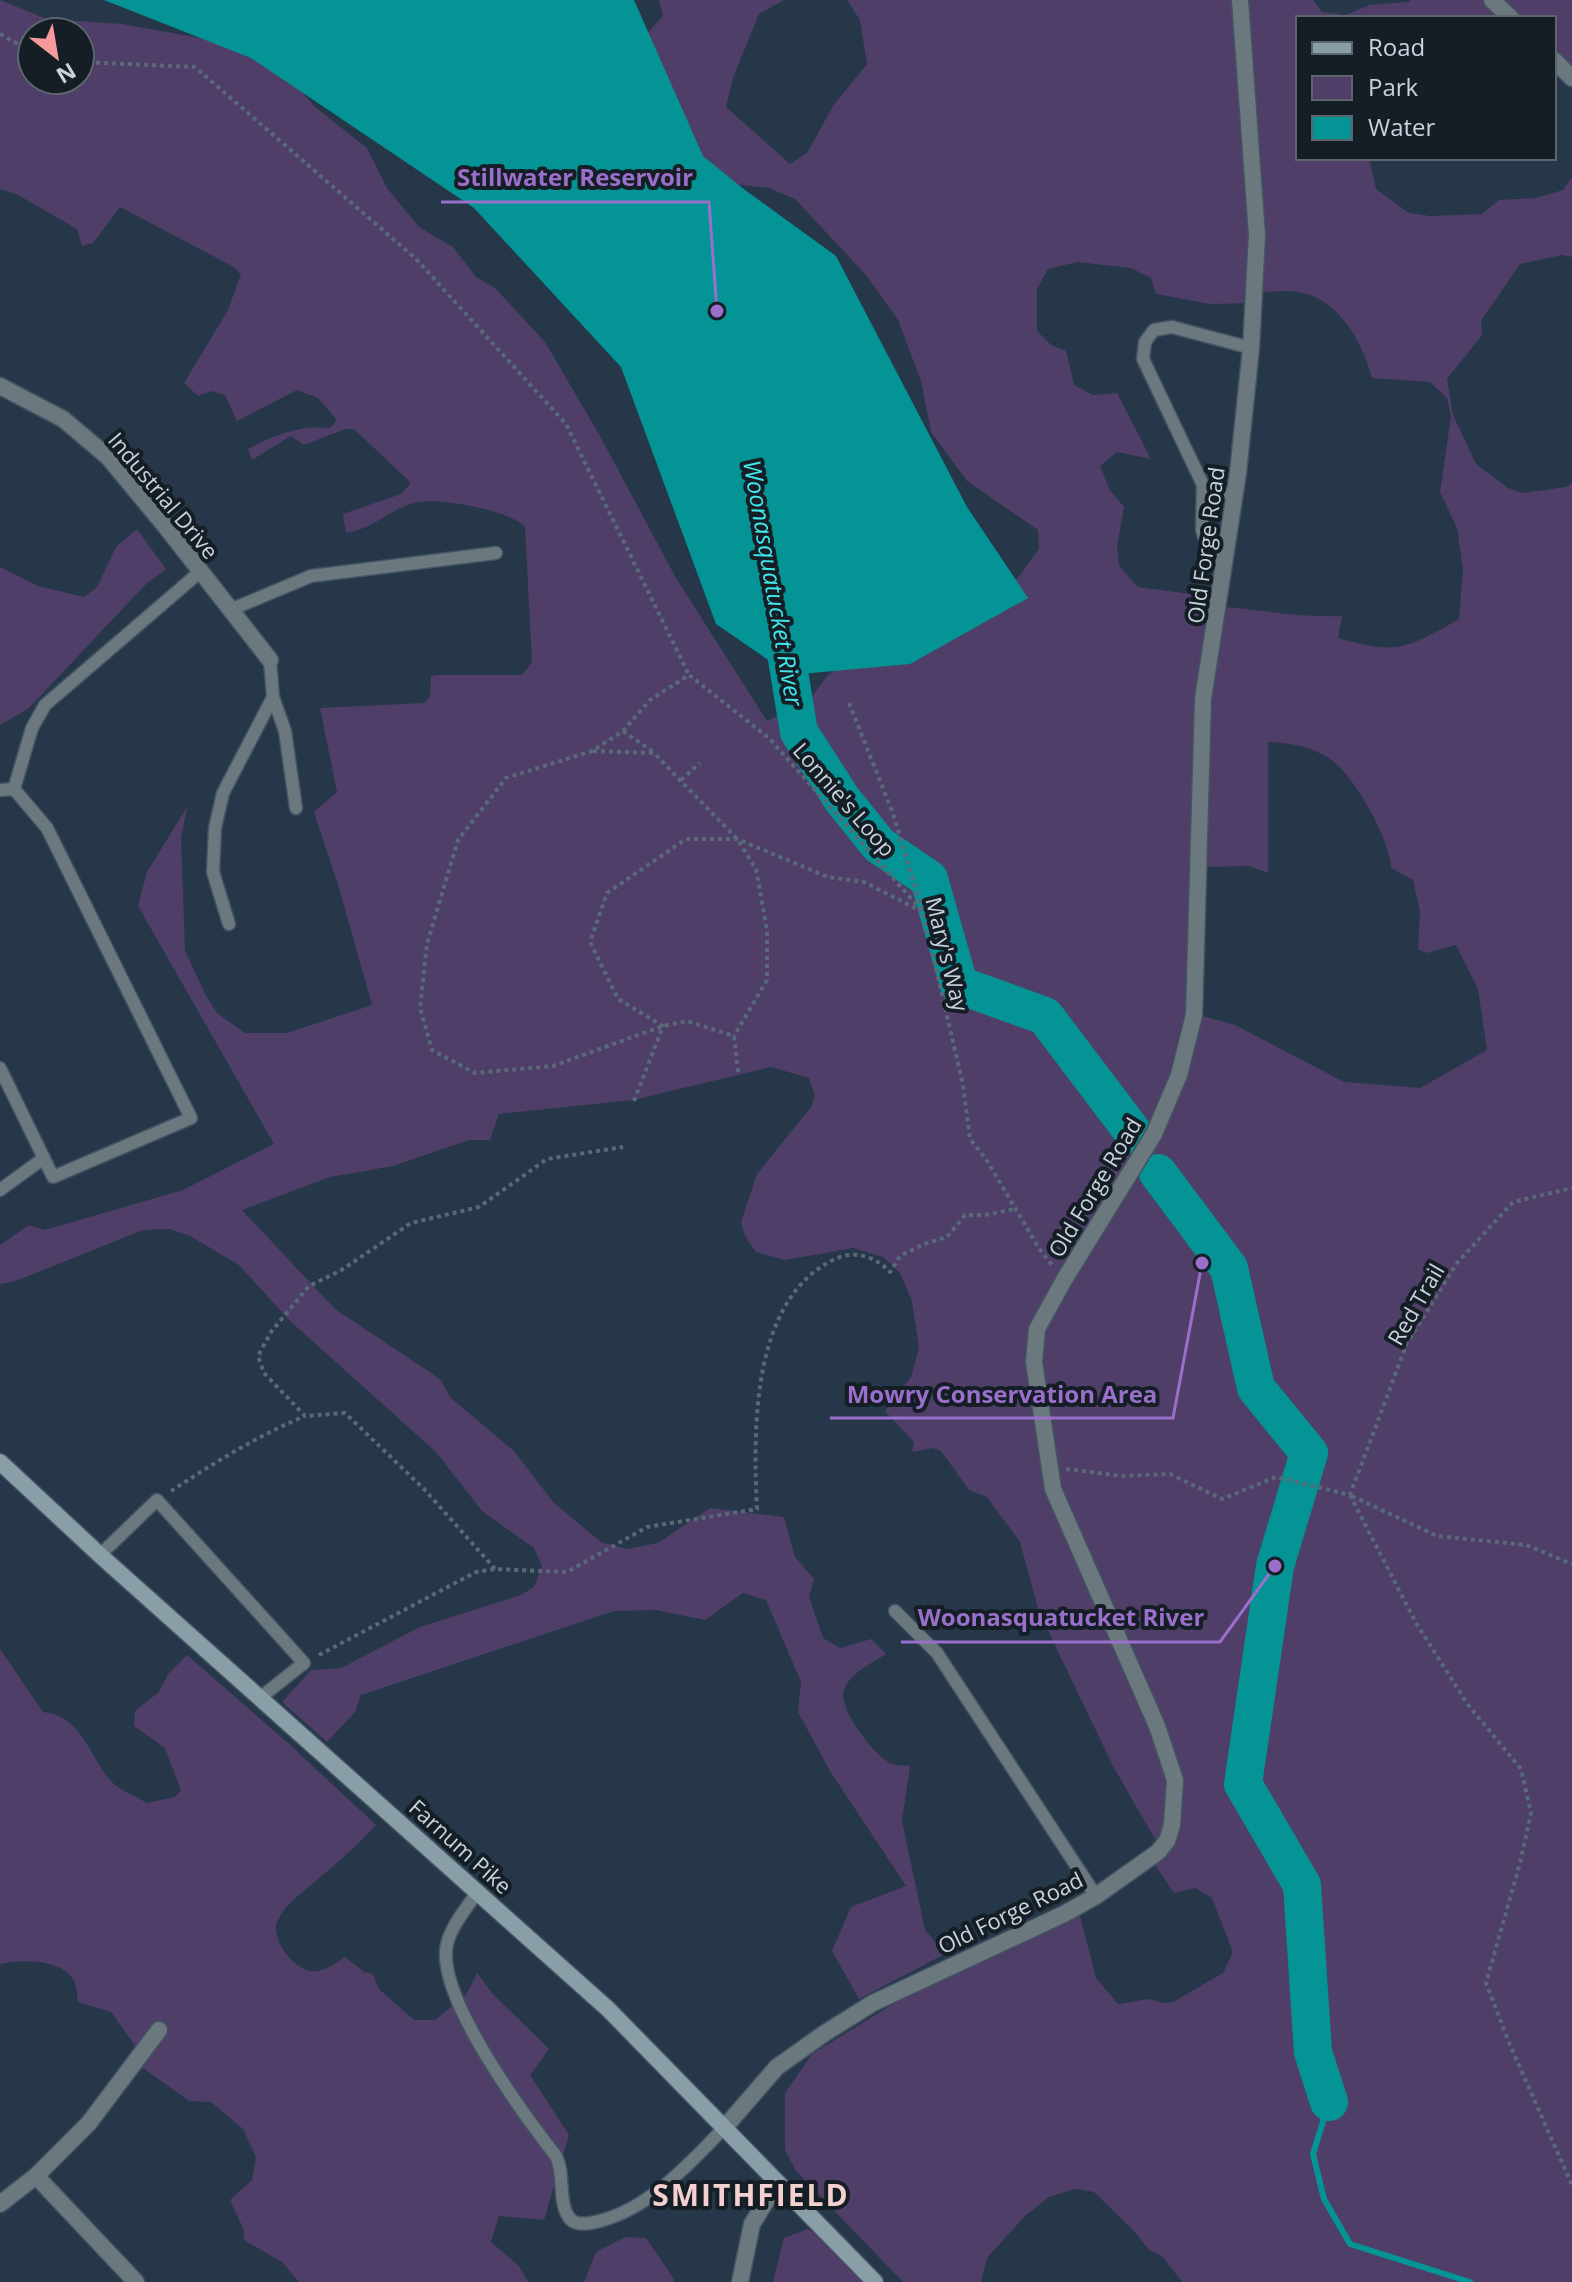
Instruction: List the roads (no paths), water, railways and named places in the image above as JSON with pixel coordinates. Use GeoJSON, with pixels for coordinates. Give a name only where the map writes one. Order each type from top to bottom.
{"type":"FeatureCollection","features":[{"type":"Feature","properties":{"kind":"main road","name":"Farnum Pike"},"geometry":{"type":"LineString","coordinates":[[0,1462],[608,2009],[875,2282]]}},
{"type":"Feature","properties":{"kind":"street","name":"Old Forge Road"},"geometry":{"type":"LineString","coordinates":[[725,2127],[777,2067],[825,2033],[873,2003],[1096,1896],[1158,1852],[1167,1841],[1172,1825],[1175,1780],[1157,1726],[1058,1502],[1048,1466],[1034,1362],[1037,1329],[1154,1134],[1179,1075],[1194,1015],[1203,699],[1235,495],[1251,348],[1257,235],[1240,0]]}},
{"type":"Feature","properties":{"kind":"street"},"geometry":{"type":"LineString","coordinates":[[1492,0],[1509,16]]}},
{"type":"Feature","properties":{"kind":"street"},"geometry":{"type":"LineString","coordinates":[[1556,62],[1572,78]]}},
{"type":"Feature","properties":{"kind":"street","name":"Industrial Drive"},"geometry":{"type":"LineString","coordinates":[[0,386],[63,419],[108,457],[270,660]]}},
{"type":"Feature","properties":{"kind":"street"},"geometry":{"type":"LineString","coordinates":[[0,2204],[36,2176],[89,2123],[159,2030]]}},
{"type":"Feature","properties":{"kind":"street"},"geometry":{"type":"LineString","coordinates":[[36,2176],[136,2282]]}},
{"type":"Feature","properties":{"kind":"street"},"geometry":{"type":"LineString","coordinates":[[740,2282],[752,2224],[777,2183]]}},
{"type":"Feature","properties":{"kind":"lane"},"geometry":{"type":"LineString","coordinates":[[1226,561],[1207,545],[1202,530],[1203,490],[1186,447],[1143,359],[1145,342],[1154,330],[1172,327],[1251,348]]}},
{"type":"Feature","properties":{"kind":"lane"},"geometry":{"type":"LineString","coordinates":[[1203,490],[1235,495]]}},
{"type":"Feature","properties":{"kind":"lane"},"geometry":{"type":"LineString","coordinates":[[230,610],[311,576],[496,553]]}},
{"type":"Feature","properties":{"kind":"lane"},"geometry":{"type":"LineString","coordinates":[[14,789],[32,728],[45,705],[201,571]]}},
{"type":"Feature","properties":{"kind":"lane"},"geometry":{"type":"LineString","coordinates":[[270,660],[273,697],[285,731],[296,808]]}},
{"type":"Feature","properties":{"kind":"lane"},"geometry":{"type":"LineString","coordinates":[[229,924],[213,872],[215,828],[223,793],[273,697]]}},
{"type":"Feature","properties":{"kind":"lane"},"geometry":{"type":"LineString","coordinates":[[0,790],[14,789]]}},
{"type":"Feature","properties":{"kind":"lane"},"geometry":{"type":"LineString","coordinates":[[0,1068],[53,1177],[191,1118],[47,828],[14,789]]}},
{"type":"Feature","properties":{"kind":"lane"},"geometry":{"type":"LineString","coordinates":[[0,1190],[44,1158]]}},
{"type":"Feature","properties":{"kind":"lane"},"geometry":{"type":"LineString","coordinates":[[100,1555],[157,1500],[304,1663],[261,1697]]}},
{"type":"Feature","properties":{"kind":"lane"},"geometry":{"type":"LineString","coordinates":[[895,1611],[937,1653],[1096,1896]]}},
{"type":"Feature","properties":{"kind":"lane"},"geometry":{"type":"LineString","coordinates":[[478,1891],[458,1921],[445,1950],[449,1974],[460,2007],[504,2087],[561,2166],[567,2215],[573,2222],[602,2221],[642,2202],[691,2162],[725,2127]]}},
{"type":"Feature","properties":{"kind":"water"},"geometry":{"type":"Polygon","coordinates":[[[104,0],[634,0],[703,156],[836,256],[967,507],[1028,598],[910,664],[790,675],[716,624],[621,367],[474,208],[251,58],[104,0]]]}},
{"type":"Feature","properties":{"kind":"waterway","name":"Woonasquatucket River"},"geometry":{"type":"LineString","coordinates":[[781,623],[799,732],[842,799],[879,845],[929,879],[959,985],[1045,1016],[1135,1135]]}},
{"type":"Feature","properties":{"kind":"waterway","name":"Woonasquatucket River"},"geometry":{"type":"LineString","coordinates":[[1158,1173],[1229,1268],[1256,1388],[1309,1453],[1275,1566],[1243,1784],[1302,1885],[1313,2052],[1329,2102]]}},
{"type":"Feature","properties":{"kind":"waterway"},"geometry":{"type":"LineString","coordinates":[[1329,2102],[1313,2154],[1324,2199],[1350,2244],[1470,2282]]}},
{"type":"Feature","properties":{"kind":"place","name":"Stillwater Reservoir"},"geometry":{"type":"Point","coordinates":[717,311]}},
{"type":"Feature","properties":{"kind":"place","name":"Mowry Conservation Area"},"geometry":{"type":"Point","coordinates":[1202,1263]}},
{"type":"Feature","properties":{"kind":"place","name":"Woonasquatucket River"},"geometry":{"type":"Point","coordinates":[1275,1566]}},
{"type":"Feature","properties":{"kind":"district","name":"SMITHFIELD"},"geometry":{"type":"Point","coordinates":[751,2194]}}]}
